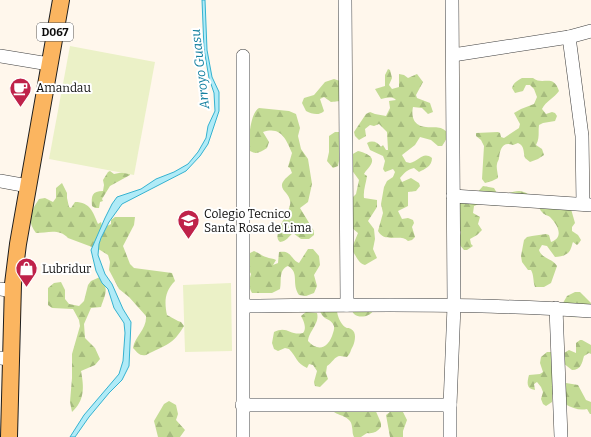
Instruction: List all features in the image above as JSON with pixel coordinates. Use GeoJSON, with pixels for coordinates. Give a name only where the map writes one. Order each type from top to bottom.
{"type":"FeatureCollection","features":[{"type":"Feature","properties":{"kind":"main road","name":"D067"},"geometry":{"type":"LineString","coordinates":[[9,437],[5,359],[6,290],[18,244],[61,0]]}},
{"type":"Feature","properties":{"kind":"street"},"geometry":{"type":"LineString","coordinates":[[344,0],[347,305]]}},
{"type":"Feature","properties":{"kind":"street"},"geometry":{"type":"LineString","coordinates":[[450,437],[454,306],[452,0]]}},
{"type":"Feature","properties":{"kind":"street"},"geometry":{"type":"LineString","coordinates":[[453,55],[569,37],[591,31]]}},
{"type":"Feature","properties":{"kind":"street"},"geometry":{"type":"LineString","coordinates":[[453,196],[587,204],[586,135],[569,37]]}},
{"type":"Feature","properties":{"kind":"street"},"geometry":{"type":"LineString","coordinates":[[0,56],[49,64]]}},
{"type":"Feature","properties":{"kind":"street"},"geometry":{"type":"LineString","coordinates":[[243,56],[243,437]]}},
{"type":"Feature","properties":{"kind":"street"},"geometry":{"type":"LineString","coordinates":[[0,181],[28,186]]}},
{"type":"Feature","properties":{"kind":"street"},"geometry":{"type":"LineString","coordinates":[[244,306],[454,306],[556,308],[591,311]]}},
{"type":"Feature","properties":{"kind":"street"},"geometry":{"type":"LineString","coordinates":[[556,308],[561,437]]}},
{"type":"Feature","properties":{"kind":"street"},"geometry":{"type":"LineString","coordinates":[[242,405],[450,405]]}},
{"type":"Feature","properties":{"kind":"green space"},"geometry":{"type":"Polygon","coordinates":[[[70,46],[155,62],[134,175],[49,159],[70,46]]]}},
{"type":"Feature","properties":{"kind":"green space"},"geometry":{"type":"Polygon","coordinates":[[[388,69],[390,70],[392,78],[389,85],[392,89],[399,87],[399,74],[408,78],[417,74],[423,82],[416,95],[417,98],[430,103],[433,112],[428,114],[422,108],[413,107],[412,114],[414,120],[419,125],[439,128],[447,132],[447,138],[442,146],[438,146],[431,140],[420,137],[415,145],[402,155],[406,162],[410,163],[423,156],[429,156],[432,158],[431,163],[426,168],[419,172],[414,168],[406,172],[400,178],[402,182],[411,178],[419,183],[420,186],[416,191],[408,192],[408,206],[398,211],[402,219],[408,218],[413,220],[414,223],[412,227],[415,237],[408,241],[401,238],[385,237],[378,231],[383,213],[381,204],[384,187],[387,181],[393,177],[395,172],[393,169],[385,172],[383,169],[385,161],[383,156],[370,150],[367,143],[375,142],[381,147],[383,145],[386,150],[388,150],[387,132],[379,124],[374,126],[370,125],[365,129],[366,136],[359,140],[355,136],[354,132],[366,114],[370,112],[386,116],[390,108],[389,101],[396,100],[391,98],[381,99],[375,89],[385,86],[385,75],[388,69]]]}},
{"type":"Feature","properties":{"kind":"green space"},"geometry":{"type":"Polygon","coordinates":[[[522,78],[533,78],[540,81],[554,82],[559,91],[542,109],[546,114],[552,112],[557,116],[555,121],[539,125],[536,145],[542,149],[544,155],[530,162],[525,158],[523,147],[520,144],[506,144],[501,149],[497,163],[498,178],[485,183],[482,179],[484,146],[481,140],[476,136],[476,133],[498,132],[500,133],[501,137],[504,138],[519,128],[520,124],[514,113],[534,104],[537,97],[534,89],[530,85],[526,85],[523,91],[515,93],[512,88],[516,82],[522,78]]]}},
{"type":"Feature","properties":{"kind":"green space"},"geometry":{"type":"Polygon","coordinates":[[[334,79],[340,81],[340,101],[331,102],[324,97],[320,99],[324,111],[322,113],[315,114],[306,111],[302,103],[304,98],[314,95],[325,82],[334,79]]]}},
{"type":"Feature","properties":{"kind":"green space"},"geometry":{"type":"Polygon","coordinates":[[[259,108],[289,111],[296,114],[300,128],[298,136],[301,149],[308,159],[312,184],[308,202],[300,208],[314,231],[314,235],[309,239],[301,239],[293,233],[286,240],[280,242],[278,239],[277,235],[290,205],[290,200],[282,187],[282,183],[292,173],[288,167],[292,153],[282,135],[279,132],[274,131],[263,132],[269,142],[267,148],[257,153],[250,151],[249,141],[252,121],[256,111],[259,108]]]}},
{"type":"Feature","properties":{"kind":"green space"},"geometry":{"type":"Polygon","coordinates":[[[335,132],[340,132],[344,157],[339,161],[338,166],[333,168],[327,161],[329,152],[329,136],[335,132]]]}},
{"type":"Feature","properties":{"kind":"green space"},"geometry":{"type":"Polygon","coordinates":[[[358,151],[371,157],[372,160],[372,163],[364,174],[367,176],[364,198],[377,200],[377,207],[368,221],[374,229],[375,239],[373,249],[377,258],[365,265],[360,263],[351,250],[358,233],[352,228],[352,198],[356,194],[359,180],[351,169],[351,155],[358,151]]]}},
{"type":"Feature","properties":{"kind":"green space"},"geometry":{"type":"Polygon","coordinates":[[[110,171],[114,174],[129,171],[130,175],[110,186],[102,199],[103,201],[100,202],[99,208],[95,208],[92,206],[92,197],[94,193],[103,191],[103,180],[110,171]]]}},
{"type":"Feature","properties":{"kind":"green space"},"geometry":{"type":"Polygon","coordinates":[[[62,183],[67,193],[69,207],[71,208],[75,202],[80,202],[88,206],[98,224],[101,222],[102,226],[111,224],[111,220],[115,217],[135,217],[134,225],[123,246],[130,264],[134,268],[172,273],[175,281],[167,292],[166,296],[167,315],[181,322],[184,326],[176,337],[168,344],[146,355],[140,355],[133,348],[145,325],[146,316],[129,297],[119,289],[109,270],[110,262],[108,255],[100,250],[68,238],[61,233],[36,233],[30,220],[34,208],[39,199],[45,198],[53,202],[56,198],[56,188],[62,183]]]}},
{"type":"Feature","properties":{"kind":"green space"},"geometry":{"type":"Polygon","coordinates":[[[483,186],[494,188],[498,195],[521,191],[529,195],[501,206],[479,204],[474,206],[473,213],[480,217],[478,224],[482,230],[470,239],[473,246],[467,250],[464,250],[458,243],[461,232],[457,227],[460,221],[458,203],[476,194],[483,186]]]}},
{"type":"Feature","properties":{"kind":"green space"},"geometry":{"type":"Polygon","coordinates":[[[539,206],[571,209],[575,223],[572,227],[572,231],[578,235],[581,240],[577,245],[573,242],[568,252],[557,257],[555,257],[547,246],[542,245],[539,250],[540,253],[557,266],[551,283],[544,287],[535,287],[532,272],[531,270],[528,270],[522,262],[521,256],[524,240],[527,237],[546,234],[549,235],[551,242],[558,237],[559,234],[555,223],[550,217],[540,210],[539,206]]]}},
{"type":"Feature","properties":{"kind":"green space"},"geometry":{"type":"Polygon","coordinates":[[[308,249],[313,249],[319,256],[320,265],[314,275],[317,286],[314,293],[306,296],[299,295],[294,272],[288,266],[283,270],[280,289],[272,293],[252,293],[249,284],[251,274],[245,263],[248,254],[254,251],[265,257],[275,259],[276,260],[273,265],[278,263],[279,252],[286,252],[299,263],[308,249]]]}},
{"type":"Feature","properties":{"kind":"green space"},"geometry":{"type":"Polygon","coordinates":[[[100,277],[106,288],[101,307],[91,308],[84,324],[85,338],[95,348],[100,359],[95,365],[81,371],[83,388],[81,398],[72,412],[70,402],[72,354],[80,326],[79,320],[73,309],[52,308],[48,305],[48,288],[54,283],[61,282],[65,290],[65,299],[69,304],[79,306],[84,301],[88,285],[91,281],[100,277]]]}},
{"type":"Feature","properties":{"kind":"green space"},"geometry":{"type":"Polygon","coordinates":[[[231,283],[232,351],[185,352],[183,285],[231,283]]]}},
{"type":"Feature","properties":{"kind":"green space"},"geometry":{"type":"Polygon","coordinates":[[[575,292],[580,292],[591,303],[586,313],[580,317],[569,316],[563,303],[567,296],[575,292]]]}},
{"type":"Feature","properties":{"kind":"green space"},"geometry":{"type":"Polygon","coordinates":[[[346,295],[353,303],[372,306],[373,311],[372,313],[362,317],[356,316],[350,309],[341,307],[337,310],[338,317],[342,324],[354,332],[354,344],[347,357],[338,356],[327,366],[326,373],[328,379],[320,387],[315,386],[314,382],[317,371],[313,365],[309,364],[307,368],[303,366],[289,349],[285,348],[278,351],[274,349],[272,343],[274,332],[278,330],[285,330],[299,334],[303,333],[305,327],[301,316],[306,312],[317,313],[318,317],[316,324],[308,341],[316,347],[323,347],[331,338],[334,331],[334,325],[322,316],[319,309],[322,307],[331,312],[346,295]]]}},
{"type":"Feature","properties":{"kind":"green space"},"geometry":{"type":"Polygon","coordinates":[[[582,340],[591,345],[591,354],[589,353],[584,356],[582,364],[577,369],[572,370],[563,363],[564,353],[569,350],[576,353],[576,343],[582,340]]]}},
{"type":"Feature","properties":{"kind":"green space"},"geometry":{"type":"Polygon","coordinates":[[[547,352],[551,352],[554,355],[560,387],[566,383],[578,385],[586,400],[591,402],[591,414],[587,409],[582,410],[568,406],[553,394],[552,402],[546,406],[543,404],[541,399],[543,392],[537,382],[534,384],[535,390],[529,387],[529,375],[540,374],[543,372],[540,363],[541,357],[547,352]]]}},
{"type":"Feature","properties":{"kind":"green space"},"geometry":{"type":"Polygon","coordinates":[[[169,401],[176,405],[178,414],[176,420],[185,430],[180,437],[158,437],[154,421],[164,404],[169,401]]]}},
{"type":"Feature","properties":{"kind":"green space"},"geometry":{"type":"Polygon","coordinates":[[[342,406],[374,407],[381,423],[381,427],[375,432],[367,433],[361,437],[354,437],[350,421],[334,412],[342,406]]]}},
{"type":"Feature","properties":{"kind":"green space"},"geometry":{"type":"Polygon","coordinates":[[[395,408],[402,410],[407,420],[403,431],[403,437],[390,437],[386,415],[395,408]]]}},
{"type":"Feature","properties":{"kind":"water"},"geometry":{"type":"Polygon","coordinates":[[[202,0],[205,0],[207,50],[212,77],[219,92],[219,111],[208,144],[200,156],[186,171],[122,204],[109,222],[101,238],[98,255],[105,274],[112,284],[123,309],[131,322],[129,366],[122,380],[89,417],[75,437],[70,437],[84,415],[119,374],[123,361],[125,333],[124,323],[114,308],[108,289],[102,283],[96,271],[91,250],[105,218],[117,197],[141,189],[156,179],[174,172],[188,164],[198,152],[206,138],[208,126],[215,111],[214,93],[209,78],[204,49],[202,0]]]}},
{"type":"Feature","properties":{"kind":"place","name":"Amandau"},"geometry":{"type":"Point","coordinates":[20,108]}},
{"type":"Feature","properties":{"kind":"place","name":"Colegio Tecnico Santa Rosa de Lima"},"geometry":{"type":"Point","coordinates":[188,240]}},
{"type":"Feature","properties":{"kind":"place","name":"Lubridur"},"geometry":{"type":"Point","coordinates":[27,288]}},
{"type":"Feature","properties":{"kind":"water label","name":"Arroyo Guasu"},"geometry":{"type":"Point","coordinates":[200,69]}}]}
